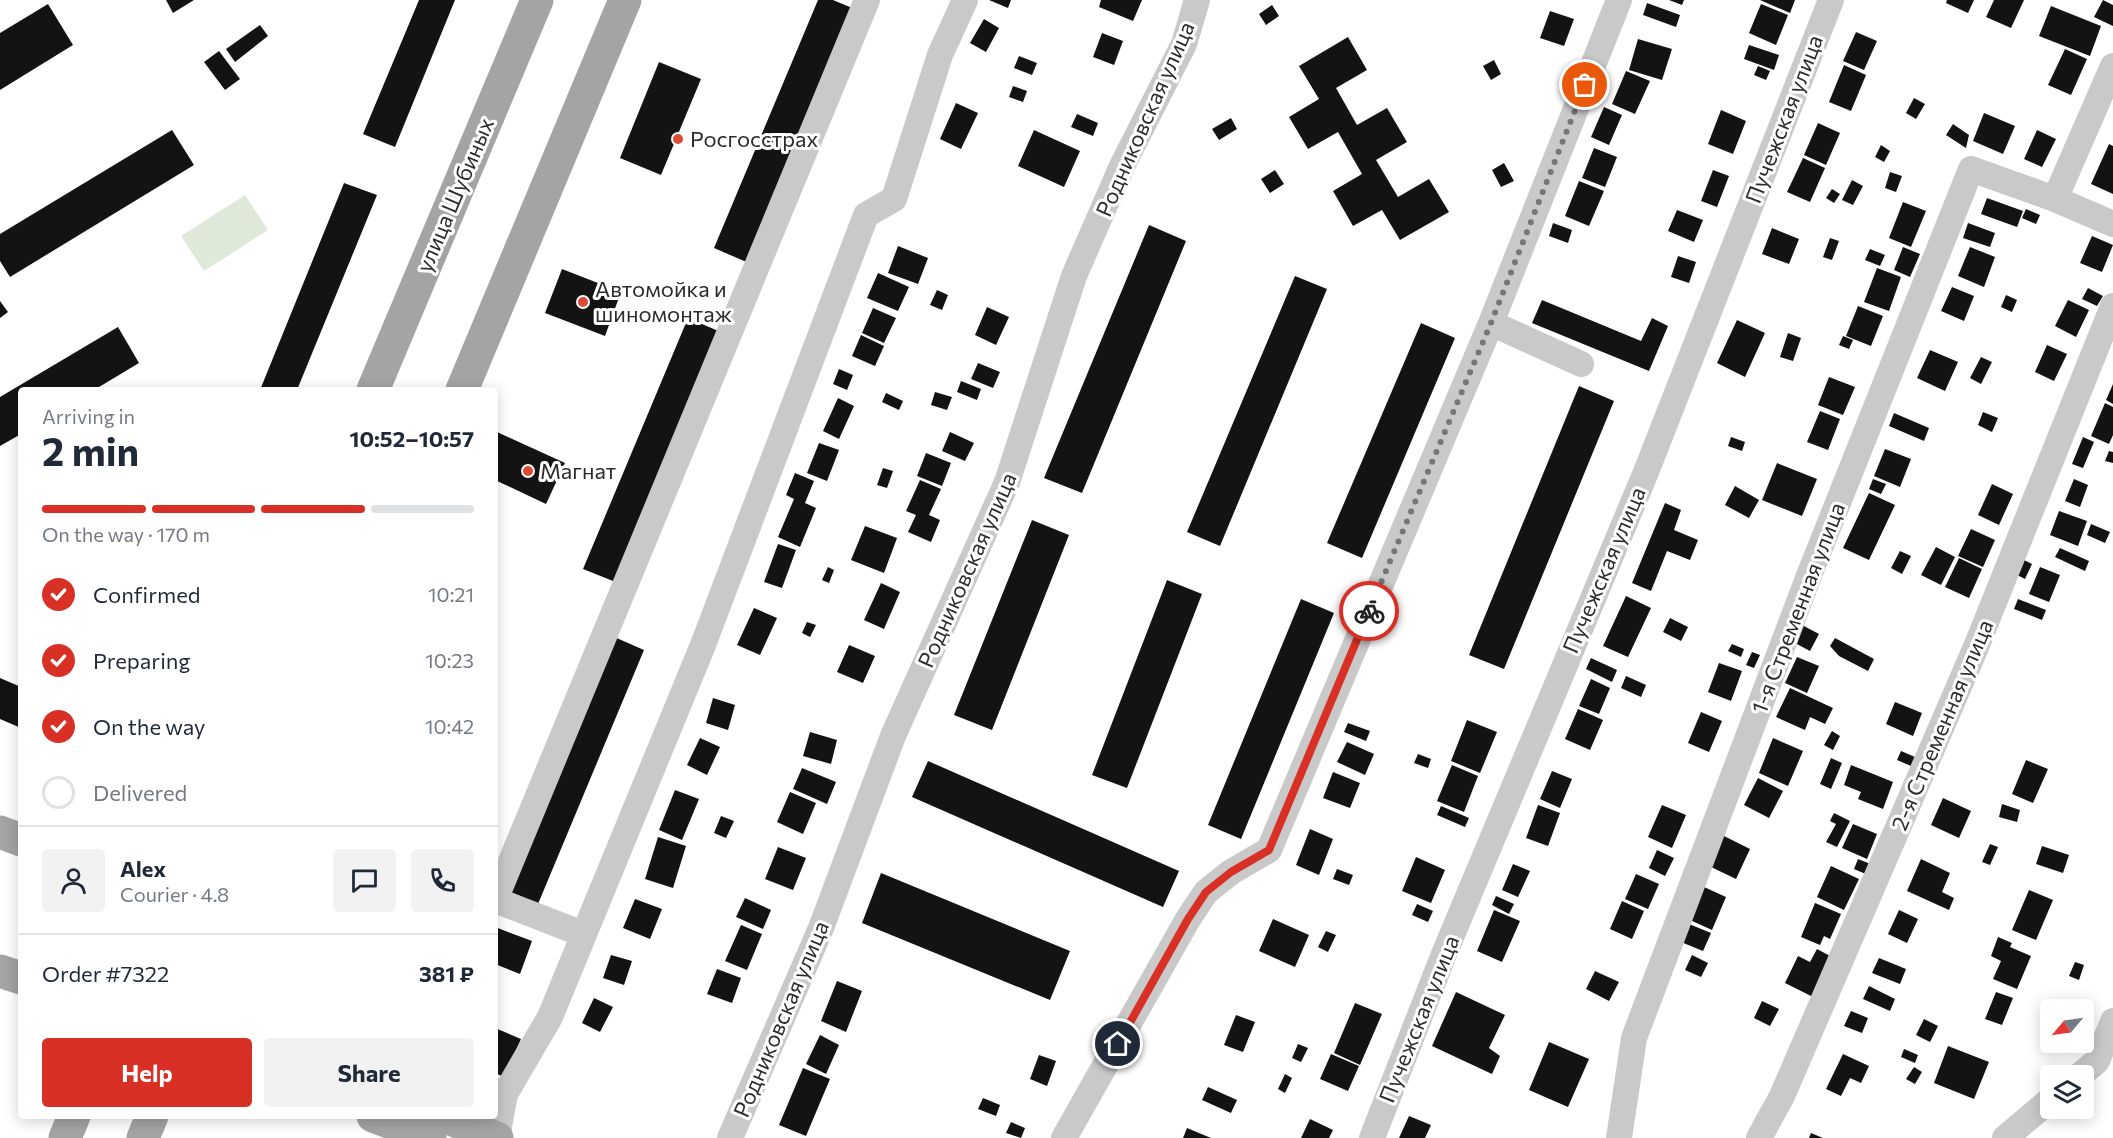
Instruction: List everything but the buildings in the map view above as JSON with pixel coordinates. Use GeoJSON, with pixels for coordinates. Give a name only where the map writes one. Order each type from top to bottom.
{"type":"FeatureCollection","features":[{"type":"Feature","properties":{"kind":"main road","name":"улица Шубиных"},"geometry":{"type":"LineString","coordinates":[[373,387],[537,0]]}},
{"type":"Feature","properties":{"kind":"main road"},"geometry":{"type":"LineString","coordinates":[[463,387],[625,0]]}},
{"type":"Feature","properties":{"kind":"main road"},"geometry":{"type":"LineString","coordinates":[[0,832],[18,839]]}},
{"type":"Feature","properties":{"kind":"main road"},"geometry":{"type":"LineString","coordinates":[[0,971],[18,977]]}},
{"type":"Feature","properties":{"kind":"main road"},"geometry":{"type":"LineString","coordinates":[[65,1138],[73,1119]]}},
{"type":"Feature","properties":{"kind":"main road"},"geometry":{"type":"LineString","coordinates":[[143,1138],[151,1119]]}},
{"type":"Feature","properties":{"kind":"main road"},"geometry":{"type":"LineString","coordinates":[[381,1119],[430,1138]]}},
{"type":"Feature","properties":{"kind":"main road"},"geometry":{"type":"LineString","coordinates":[[450,1119],[497,1138]]}},
{"type":"Feature","properties":{"kind":"street"},"geometry":{"type":"LineString","coordinates":[[498,893],[867,0]]}},
{"type":"Feature","properties":{"kind":"street"},"geometry":{"type":"LineString","coordinates":[[497,1138],[505,1094],[550,1017],[703,645],[866,216],[894,199],[940,55],[965,0]]}},
{"type":"Feature","properties":{"kind":"street","name":"Родниковская улица"},"geometry":{"type":"LineString","coordinates":[[730,1138],[821,928],[893,736],[1007,482],[1074,276],[1122,166],[1184,44],[1197,0]]}},
{"type":"Feature","properties":{"kind":"street"},"geometry":{"type":"LineString","coordinates":[[1064,1138],[1188,919],[1206,892],[1231,872],[1269,850],[1491,323],[1619,0]]}},
{"type":"Feature","properties":{"kind":"street","name":"Пучежская улица"},"geometry":{"type":"LineString","coordinates":[[1372,1138],[1444,954],[1646,472],[1831,0]]}},
{"type":"Feature","properties":{"kind":"street"},"geometry":{"type":"LineString","coordinates":[[2113,66],[2055,199],[2113,224]]}},
{"type":"Feature","properties":{"kind":"street","name":"1-я Стременная улица"},"geometry":{"type":"LineString","coordinates":[[1619,1138],[1634,1038],[1810,573],[1971,169],[2055,199]]}},
{"type":"Feature","properties":{"kind":"street","name":"2-я Стременная улица"},"geometry":{"type":"LineString","coordinates":[[1759,1138],[1782,1096],[1971,658],[2113,306]]}},
{"type":"Feature","properties":{"kind":"street"},"geometry":{"type":"LineString","coordinates":[[1491,323],[1581,364]]}},
{"type":"Feature","properties":{"kind":"street"},"geometry":{"type":"LineString","coordinates":[[498,901],[583,934]]}},
{"type":"Feature","properties":{"kind":"street"},"geometry":{"type":"LineString","coordinates":[[2092,1065],[2097,1061],[2113,1022]]}},
{"type":"Feature","properties":{"kind":"street"},"geometry":{"type":"LineString","coordinates":[[2005,1138],[2040,1108]]}},
{"type":"Feature","properties":{"kind":"green space"},"geometry":{"type":"Polygon","coordinates":[[[245,195],[268,230],[204,271],[181,236],[245,195]]]}},
{"type":"Feature","properties":{"kind":"way so far"},"geometry":{"type":"LineString","coordinates":[[1369,611],[1491,323],[1585,85]]}},
{"type":"Feature","properties":{"kind":"place","name":"Росгосстрах"},"geometry":{"type":"Point","coordinates":[678,139]}},
{"type":"Feature","properties":{"kind":"place","name":"Автомойка и шиномонтаж"},"geometry":{"type":"Point","coordinates":[583,302]}},
{"type":"Feature","properties":{"kind":"place","name":"Магнат"},"geometry":{"type":"Point","coordinates":[528,471]}},
{"type":"Feature","properties":{"kind":"route"},"geometry":{"type":"LineString","coordinates":[[1118,1044],[1188,919],[1206,892],[1231,872],[1269,850],[1369,611]]}}]}
